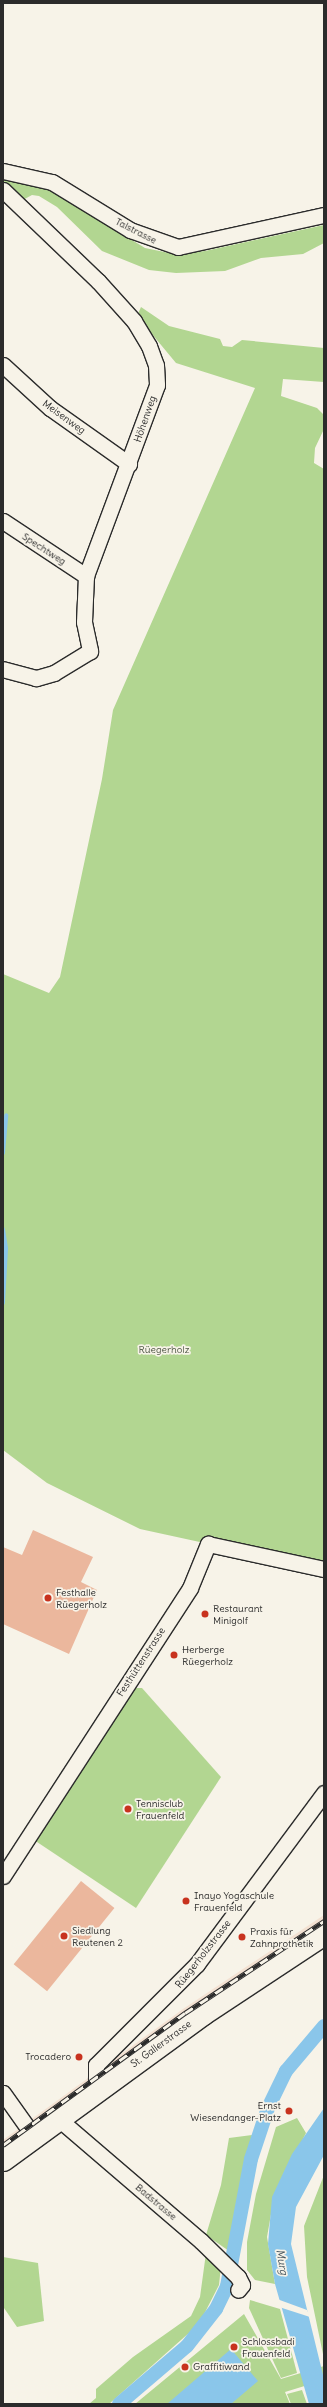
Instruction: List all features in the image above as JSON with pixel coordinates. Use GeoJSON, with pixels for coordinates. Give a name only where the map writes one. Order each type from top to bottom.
{"type":"FeatureCollection","features":[{"type":"Feature","properties":{"kind":"main road","name":"St. Gallerstrasse"},"geometry":{"type":"LineString","coordinates":[[3,2160],[61,2121],[102,2087],[203,2014],[324,1934]]}},
{"type":"Feature","properties":{"kind":"street","name":"Talstrasse"},"geometry":{"type":"LineString","coordinates":[[3,171],[52,182],[130,230],[178,247],[324,215]]}},
{"type":"Feature","properties":{"kind":"street","name":"Höhenweg"},"geometry":{"type":"LineString","coordinates":[[3,190],[98,281],[134,321],[149,346],[156,365],[157,386],[86,576],[84,622],[90,651],[54,673],[36,678],[3,669]]}},
{"type":"Feature","properties":{"kind":"street","name":"Meisenweg"},"geometry":{"type":"LineString","coordinates":[[3,365],[50,408],[129,464]]}},
{"type":"Feature","properties":{"kind":"street","name":"Spechtweg"},"geometry":{"type":"LineString","coordinates":[[3,521],[86,576]]}},
{"type":"Feature","properties":{"kind":"street","name":"Festhüttenstrasse"},"geometry":{"type":"LineString","coordinates":[[3,1876],[190,1588],[208,1544],[324,1569]]}},
{"type":"Feature","properties":{"kind":"street","name":"Rüegerholzstrasse"},"geometry":{"type":"LineString","coordinates":[[102,2087],[96,2078],[96,2065],[197,1964],[324,1792]]}},
{"type":"Feature","properties":{"kind":"street"},"geometry":{"type":"LineString","coordinates":[[3,2093],[35,2138]]}},
{"type":"Feature","properties":{"kind":"street","name":"Badstrasse"},"geometry":{"type":"LineString","coordinates":[[61,2121],[231,2270],[242,2285],[238,2290]]}},
{"type":"Feature","properties":{"kind":"shaded area"},"geometry":{"type":"Polygon","coordinates":[[[324,1915],[324,1925],[3,2149],[3,2140],[183,2009],[324,1915]]]}},
{"type":"Feature","properties":{"kind":"green space"},"geometry":{"type":"Polygon","coordinates":[[[3,179],[50,190],[145,248],[174,254],[205,251],[324,225],[324,243],[303,254],[261,258],[225,271],[176,273],[149,270],[102,251],[57,207],[39,196],[32,195],[21,201],[3,185],[3,179]]]}},
{"type":"Feature","properties":{"kind":"green space","name":"Rüegerholz"},"geometry":{"type":"Polygon","coordinates":[[[141,307],[169,326],[220,339],[223,346],[232,347],[242,340],[324,348],[324,382],[283,379],[281,396],[317,408],[324,415],[324,429],[315,448],[314,463],[324,469],[324,1569],[140,1529],[47,1483],[3,1450],[3,974],[49,993],[60,977],[102,779],[113,710],[255,388],[176,363],[137,316],[141,307]]]}},
{"type":"Feature","properties":{"kind":"green space","name":"Tennisclub Frauenfeld"},"geometry":{"type":"Polygon","coordinates":[[[133,1688],[142,1688],[221,1777],[136,1908],[34,1840],[133,1688]]]}},
{"type":"Feature","properties":{"kind":"green space"},"geometry":{"type":"Polygon","coordinates":[[[297,2118],[306,2133],[274,2197],[267,2237],[275,2284],[255,2280],[247,2270],[247,2242],[256,2194],[276,2127],[297,2118]]]}},
{"type":"Feature","properties":{"kind":"green space"},"geometry":{"type":"Polygon","coordinates":[[[252,2135],[229,2251],[206,2235],[221,2185],[229,2138],[252,2135]]]}},
{"type":"Feature","properties":{"kind":"green space"},"geometry":{"type":"Polygon","coordinates":[[[324,2175],[324,2359],[307,2277],[304,2226],[324,2175]]]}},
{"type":"Feature","properties":{"kind":"green space"},"geometry":{"type":"Polygon","coordinates":[[[206,2253],[221,2266],[219,2285],[199,2324],[109,2404],[89,2404],[96,2398],[96,2389],[133,2357],[191,2316],[200,2297],[206,2253]]]}},
{"type":"Feature","properties":{"kind":"green space"},"geometry":{"type":"Polygon","coordinates":[[[3,2257],[38,2263],[44,2321],[17,2327],[4,2308],[3,2257]]]}},
{"type":"Feature","properties":{"kind":"green space"},"geometry":{"type":"Polygon","coordinates":[[[250,2300],[280,2309],[297,2373],[281,2378],[249,2308],[250,2300]]]}},
{"type":"Feature","properties":{"kind":"green space","name":"Schlossbadi Frauenfeld"},"geometry":{"type":"Polygon","coordinates":[[[244,2314],[281,2379],[324,2366],[324,2380],[285,2392],[290,2404],[135,2404],[244,2314]]]}},
{"type":"Feature","properties":{"kind":"green space"},"geometry":{"type":"Polygon","coordinates":[[[302,2390],[307,2404],[291,2404],[287,2394],[302,2390]]]}},
{"type":"Feature","properties":{"kind":"water","name":"Murg"},"geometry":{"type":"Polygon","coordinates":[[[324,2108],[324,2155],[296,2207],[291,2244],[324,2379],[324,2404],[309,2404],[275,2284],[268,2244],[272,2197],[292,2154],[324,2108]]]}},
{"type":"Feature","properties":{"kind":"water"},"geometry":{"type":"Polygon","coordinates":[[[231,2349],[258,2381],[231,2404],[167,2404],[231,2349]]]}},
{"type":"Feature","properties":{"kind":"pier"},"geometry":{"type":"Polygon","coordinates":[[[277,2299],[307,2310],[310,2317],[279,2307],[277,2299]]]}},
{"type":"Feature","properties":{"kind":"building","name":"Festhalle Rüegerholz"},"geometry":{"type":"Polygon","coordinates":[[[33,1530],[93,1557],[81,1582],[97,1590],[69,1654],[3,1624],[3,1547],[22,1555],[33,1530]]]}},
{"type":"Feature","properties":{"kind":"building","name":"Siedlung Reutenen 2"},"geometry":{"type":"Polygon","coordinates":[[[81,1881],[114,1908],[47,1991],[14,1964],[81,1881]]]}},
{"type":"Feature","properties":{"kind":"waterway"},"geometry":{"type":"LineString","coordinates":[[3,1153],[6,1115]]}},
{"type":"Feature","properties":{"kind":"waterway"},"geometry":{"type":"LineString","coordinates":[[3,1229],[6,1249],[3,1303]]}},
{"type":"Feature","properties":{"kind":"waterway"},"geometry":{"type":"LineString","coordinates":[[119,2404],[187,2346],[216,2309],[227,2286],[251,2159],[268,2108],[286,2071],[324,2026]]}},
{"type":"Feature","properties":{"kind":"railway"},"geometry":{"type":"LineString","coordinates":[[3,2145],[185,2013],[324,1921]]}},
{"type":"Feature","properties":{"kind":"place","name":"Festhalle Rüegerholz"},"geometry":{"type":"Point","coordinates":[48,1598]}},
{"type":"Feature","properties":{"kind":"place","name":"Restaurant Minigolf"},"geometry":{"type":"Point","coordinates":[205,1614]}},
{"type":"Feature","properties":{"kind":"place","name":"Herberge Rüegerholz"},"geometry":{"type":"Point","coordinates":[174,1655]}},
{"type":"Feature","properties":{"kind":"place","name":"Tennisclub Frauenfeld"},"geometry":{"type":"Point","coordinates":[128,1809]}},
{"type":"Feature","properties":{"kind":"place","name":"Inayo Yogaschule Frauenfeld"},"geometry":{"type":"Point","coordinates":[186,1901]}},
{"type":"Feature","properties":{"kind":"place","name":"Siedlung Reutenen 2"},"geometry":{"type":"Point","coordinates":[64,1936]}},
{"type":"Feature","properties":{"kind":"place","name":"Praxis für Zahnprothetik"},"geometry":{"type":"Point","coordinates":[242,1937]}},
{"type":"Feature","properties":{"kind":"place","name":"Trocadero"},"geometry":{"type":"Point","coordinates":[79,2057]}},
{"type":"Feature","properties":{"kind":"place","name":"Ernst Wiesendanger-Platz"},"geometry":{"type":"Point","coordinates":[289,2111]}},
{"type":"Feature","properties":{"kind":"place","name":"Schlossbadi Frauenfeld"},"geometry":{"type":"Point","coordinates":[234,2347]}},
{"type":"Feature","properties":{"kind":"place","name":"Graffitiwand"},"geometry":{"type":"Point","coordinates":[185,2367]}}]}
